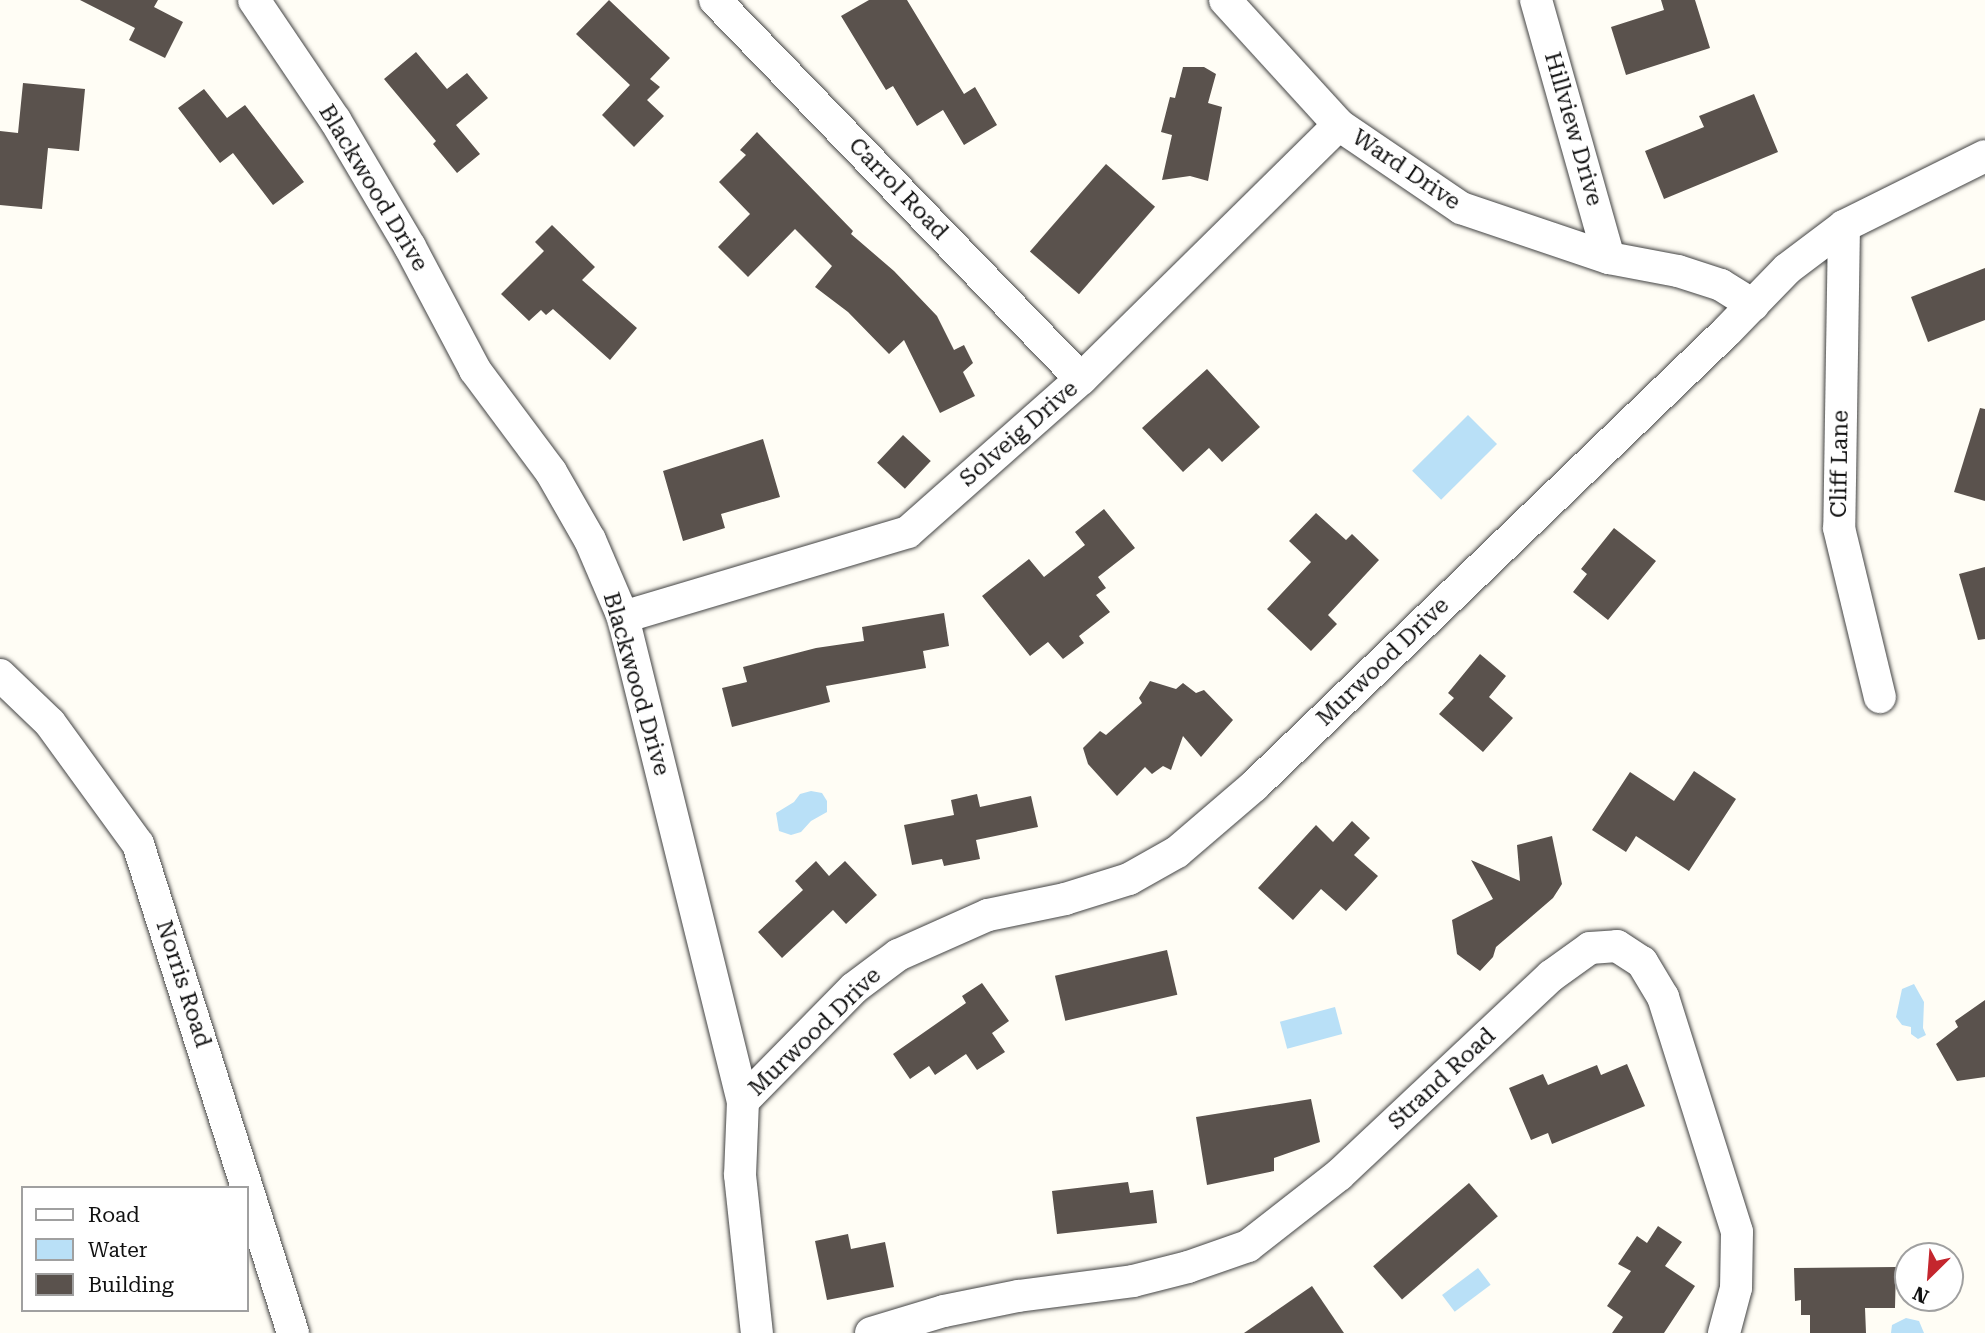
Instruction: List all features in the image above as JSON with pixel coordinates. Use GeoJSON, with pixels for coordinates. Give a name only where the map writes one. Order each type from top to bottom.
{"type":"FeatureCollection","features":[{"type":"Feature","properties":{"kind":"street","name":"Blackwood Drive"},"geometry":{"type":"LineString","coordinates":[[254,0],[335,120],[410,247],[475,370],[551,472],[590,540],[622,617],[743,1101],[740,1175],[757,1333]]}},
{"type":"Feature","properties":{"kind":"street","name":"Carrol Road"},"geometry":{"type":"LineString","coordinates":[[715,0],[1082,379]]}},
{"type":"Feature","properties":{"kind":"street","name":"Ward Drive"},"geometry":{"type":"LineString","coordinates":[[1225,0],[1339,125],[1461,208],[1609,258],[1678,271],[1721,285],[1753,305]]}},
{"type":"Feature","properties":{"kind":"street","name":"Hillview Drive"},"geometry":{"type":"LineString","coordinates":[[1536,0],[1609,258]]}},
{"type":"Feature","properties":{"kind":"street","name":"Solveig Drive"},"geometry":{"type":"LineString","coordinates":[[622,617],[908,532],[1082,379],[1339,125]]}},
{"type":"Feature","properties":{"kind":"street","name":"Murwood Drive"},"geometry":{"type":"LineString","coordinates":[[743,1101],[855,988],[898,955],[945,931],[988,915],[1065,899],[1129,879],[1177,852],[1264,776],[1753,305],[1787,269],[1843,226],[1985,156]]}},
{"type":"Feature","properties":{"kind":"street","name":"Cliff Lane"},"geometry":{"type":"LineString","coordinates":[[1843,226],[1839,528],[1881,697]]}},
{"type":"Feature","properties":{"kind":"street","name":"Norris Road"},"geometry":{"type":"LineString","coordinates":[[0,675],[50,723],[138,844],[246,1186]]}},
{"type":"Feature","properties":{"kind":"street","name":"Strand Road"},"geometry":{"type":"LineString","coordinates":[[871,1333],[944,1311],[1018,1296],[1133,1281],[1188,1267],[1248,1246],[1339,1175],[1551,976],[1590,948],[1617,946],[1642,962],[1663,998],[1737,1232],[1736,1288],[1724,1333]]}},
{"type":"Feature","properties":{"kind":"street","name":"Norris Road"},"geometry":{"type":"LineString","coordinates":[[248,1191],[293,1333]]}},
{"type":"Feature","properties":{"kind":"water"},"geometry":{"type":"Polygon","coordinates":[[[1468,415],[1497,444],[1441,500],[1412,471],[1468,415]]]}},
{"type":"Feature","properties":{"kind":"water"},"geometry":{"type":"Polygon","coordinates":[[[811,791],[822,793],[827,801],[827,812],[811,821],[801,832],[791,835],[779,831],[776,813],[794,802],[800,794],[811,791]]]}},
{"type":"Feature","properties":{"kind":"water"},"geometry":{"type":"Polygon","coordinates":[[[1914,984],[1924,1002],[1923,1028],[1926,1035],[1918,1039],[1911,1034],[1911,1027],[1902,1025],[1896,1017],[1902,989],[1914,984]]]}},
{"type":"Feature","properties":{"kind":"water"},"geometry":{"type":"Polygon","coordinates":[[[1335,1007],[1342,1034],[1287,1049],[1280,1022],[1335,1007]]]}},
{"type":"Feature","properties":{"kind":"water"},"geometry":{"type":"Polygon","coordinates":[[[1478,1268],[1491,1285],[1455,1312],[1442,1295],[1478,1268]]]}},
{"type":"Feature","properties":{"kind":"water"},"geometry":{"type":"Polygon","coordinates":[[[1906,1318],[1919,1321],[1924,1333],[1891,1333],[1892,1325],[1906,1318]]]}},
{"type":"Feature","properties":{"kind":"building"},"geometry":{"type":"Polygon","coordinates":[[[80,0],[158,0],[154,7],[183,22],[165,58],[129,40],[135,28],[80,0]]]}},
{"type":"Feature","properties":{"kind":"building"},"geometry":{"type":"Polygon","coordinates":[[[609,0],[670,58],[650,79],[660,87],[647,100],[664,116],[634,147],[602,115],[630,85],[576,34],[609,0]]]}},
{"type":"Feature","properties":{"kind":"building"},"geometry":{"type":"Polygon","coordinates":[[[869,0],[907,0],[964,94],[975,87],[997,125],[964,145],[943,110],[917,126],[893,86],[886,90],[841,16],[869,0]]]}},
{"type":"Feature","properties":{"kind":"building"},"geometry":{"type":"Polygon","coordinates":[[[1661,0],[1695,0],[1710,48],[1626,75],[1611,27],[1664,10],[1661,0]]]}},
{"type":"Feature","properties":{"kind":"building"},"geometry":{"type":"Polygon","coordinates":[[[416,52],[447,89],[467,73],[488,98],[456,125],[480,154],[457,173],[433,144],[436,141],[384,79],[416,52]]]}},
{"type":"Feature","properties":{"kind":"building"},"geometry":{"type":"Polygon","coordinates":[[[1183,67],[1204,67],[1216,74],[1208,103],[1222,107],[1208,181],[1190,176],[1162,180],[1172,135],[1161,132],[1170,97],[1175,98],[1183,67]]]}},
{"type":"Feature","properties":{"kind":"building"},"geometry":{"type":"Polygon","coordinates":[[[23,83],[85,89],[79,151],[48,148],[42,209],[0,205],[0,131],[18,133],[23,83]]]}},
{"type":"Feature","properties":{"kind":"building"},"geometry":{"type":"Polygon","coordinates":[[[204,89],[227,118],[245,105],[304,182],[273,205],[233,153],[220,163],[178,108],[204,89]]]}},
{"type":"Feature","properties":{"kind":"building"},"geometry":{"type":"Polygon","coordinates":[[[1754,94],[1778,152],[1664,199],[1645,151],[1704,127],[1699,116],[1754,94]]]}},
{"type":"Feature","properties":{"kind":"building"},"geometry":{"type":"Polygon","coordinates":[[[757,132],[853,231],[851,234],[894,271],[937,316],[954,350],[964,345],[973,363],[963,372],[975,396],[940,413],[904,340],[889,354],[848,312],[815,287],[832,266],[795,229],[748,277],[718,247],[750,214],[719,182],[746,155],[740,150],[757,132]]]}},
{"type":"Feature","properties":{"kind":"building"},"geometry":{"type":"Polygon","coordinates":[[[1106,164],[1155,207],[1079,294],[1030,252],[1106,164]]]}},
{"type":"Feature","properties":{"kind":"building"},"geometry":{"type":"Polygon","coordinates":[[[552,225],[595,267],[582,280],[637,328],[610,360],[553,309],[546,315],[541,310],[529,321],[501,294],[544,251],[535,242],[552,225]]]}},
{"type":"Feature","properties":{"kind":"building"},"geometry":{"type":"Polygon","coordinates":[[[1985,268],[1985,320],[1928,342],[1911,297],[1985,268]]]}},
{"type":"Feature","properties":{"kind":"building"},"geometry":{"type":"Polygon","coordinates":[[[1207,369],[1260,427],[1222,462],[1209,448],[1183,472],[1142,428],[1207,369]]]}},
{"type":"Feature","properties":{"kind":"building"},"geometry":{"type":"Polygon","coordinates":[[[1980,408],[1985,409],[1985,501],[1954,492],[1980,408]]]}},
{"type":"Feature","properties":{"kind":"building"},"geometry":{"type":"Polygon","coordinates":[[[903,435],[931,461],[905,489],[877,463],[903,435]]]}},
{"type":"Feature","properties":{"kind":"building"},"geometry":{"type":"Polygon","coordinates":[[[763,439],[780,497],[721,514],[725,528],[683,541],[663,471],[763,439]]]}},
{"type":"Feature","properties":{"kind":"building"},"geometry":{"type":"Polygon","coordinates":[[[1104,509],[1135,548],[1098,577],[1106,588],[1096,595],[1110,612],[1079,636],[1084,643],[1063,659],[1048,642],[1030,656],[982,596],[1029,559],[1044,577],[1085,545],[1075,532],[1104,509]]]}},
{"type":"Feature","properties":{"kind":"building"},"geometry":{"type":"Polygon","coordinates":[[[1316,513],[1346,540],[1352,534],[1379,560],[1328,615],[1337,624],[1311,651],[1267,609],[1311,562],[1289,541],[1316,513]]]}},
{"type":"Feature","properties":{"kind":"building"},"geometry":{"type":"Polygon","coordinates":[[[1614,528],[1656,561],[1608,620],[1573,592],[1587,574],[1581,569],[1614,528]]]}},
{"type":"Feature","properties":{"kind":"building"},"geometry":{"type":"Polygon","coordinates":[[[1985,567],[1985,639],[1978,640],[1959,574],[1985,567]]]}},
{"type":"Feature","properties":{"kind":"building"},"geometry":{"type":"Polygon","coordinates":[[[944,613],[949,646],[923,651],[926,668],[826,686],[830,702],[732,727],[722,688],[747,682],[743,667],[816,648],[864,641],[862,627],[944,613]]]}},
{"type":"Feature","properties":{"kind":"building"},"geometry":{"type":"Polygon","coordinates":[[[1480,654],[1506,676],[1489,697],[1513,718],[1483,752],[1439,714],[1454,698],[1448,693],[1480,654]]]}},
{"type":"Feature","properties":{"kind":"building"},"geometry":{"type":"Polygon","coordinates":[[[1150,681],[1176,689],[1183,683],[1196,693],[1204,690],[1233,720],[1201,757],[1183,736],[1171,770],[1163,766],[1152,774],[1145,767],[1117,796],[1088,764],[1083,748],[1100,731],[1106,735],[1142,703],[1139,698],[1150,681]]]}},
{"type":"Feature","properties":{"kind":"building"},"geometry":{"type":"Polygon","coordinates":[[[1694,771],[1736,799],[1689,871],[1636,836],[1626,852],[1592,830],[1630,772],[1674,801],[1694,771]]]}},
{"type":"Feature","properties":{"kind":"building"},"geometry":{"type":"Polygon","coordinates":[[[977,794],[980,807],[1031,796],[1038,827],[976,840],[980,859],[944,866],[942,859],[912,865],[904,825],[954,815],[951,800],[977,794]]]}},
{"type":"Feature","properties":{"kind":"building"},"geometry":{"type":"Polygon","coordinates":[[[1352,821],[1370,838],[1354,855],[1378,876],[1346,911],[1321,889],[1293,920],[1258,888],[1316,825],[1333,842],[1352,821]]]}},
{"type":"Feature","properties":{"kind":"building"},"geometry":{"type":"Polygon","coordinates":[[[1552,836],[1562,884],[1553,898],[1496,947],[1493,957],[1480,971],[1457,954],[1452,920],[1493,899],[1471,860],[1520,881],[1517,845],[1552,836]]]}},
{"type":"Feature","properties":{"kind":"building"},"geometry":{"type":"Polygon","coordinates":[[[816,861],[829,876],[845,861],[877,895],[846,924],[833,910],[782,958],[758,932],[803,890],[795,881],[816,861]]]}},
{"type":"Feature","properties":{"kind":"building"},"geometry":{"type":"Polygon","coordinates":[[[1167,950],[1177,995],[1065,1021],[1055,976],[1167,950]]]}},
{"type":"Feature","properties":{"kind":"building"},"geometry":{"type":"Polygon","coordinates":[[[982,983],[1009,1021],[992,1033],[1005,1052],[977,1070],[966,1054],[935,1075],[929,1066],[910,1079],[893,1054],[966,1003],[962,996],[982,983]]]}},
{"type":"Feature","properties":{"kind":"building"},"geometry":{"type":"Polygon","coordinates":[[[1985,1000],[1985,1077],[1957,1081],[1936,1044],[1958,1027],[1955,1021],[1985,1000]]]}},
{"type":"Feature","properties":{"kind":"building"},"geometry":{"type":"Polygon","coordinates":[[[1627,1064],[1645,1106],[1552,1144],[1548,1133],[1531,1140],[1509,1088],[1543,1074],[1548,1085],[1597,1065],[1601,1075],[1627,1064]]]}},
{"type":"Feature","properties":{"kind":"building"},"geometry":{"type":"Polygon","coordinates":[[[1311,1099],[1320,1142],[1274,1158],[1274,1171],[1207,1185],[1196,1117],[1311,1099]]]}},
{"type":"Feature","properties":{"kind":"building"},"geometry":{"type":"Polygon","coordinates":[[[1128,1182],[1130,1193],[1153,1190],[1157,1223],[1057,1234],[1052,1191],[1128,1182]]]}},
{"type":"Feature","properties":{"kind":"building"},"geometry":{"type":"Polygon","coordinates":[[[1469,1183],[1498,1216],[1402,1300],[1373,1266],[1469,1183]]]}},
{"type":"Feature","properties":{"kind":"building"},"geometry":{"type":"Polygon","coordinates":[[[1658,1226],[1682,1242],[1665,1266],[1695,1286],[1664,1333],[1612,1333],[1623,1317],[1607,1306],[1631,1271],[1618,1264],[1637,1236],[1647,1243],[1658,1226]]]}},
{"type":"Feature","properties":{"kind":"building"},"geometry":{"type":"Polygon","coordinates":[[[848,1234],[851,1249],[885,1242],[894,1287],[827,1300],[815,1241],[848,1234]]]}},
{"type":"Feature","properties":{"kind":"building"},"geometry":{"type":"Polygon","coordinates":[[[1894,1267],[1894,1308],[1865,1308],[1866,1333],[1810,1333],[1810,1315],[1801,1315],[1801,1300],[1795,1301],[1794,1268],[1894,1267]]]}},
{"type":"Feature","properties":{"kind":"building"},"geometry":{"type":"Polygon","coordinates":[[[1312,1286],[1344,1333],[1244,1333],[1312,1286]]]}}]}
